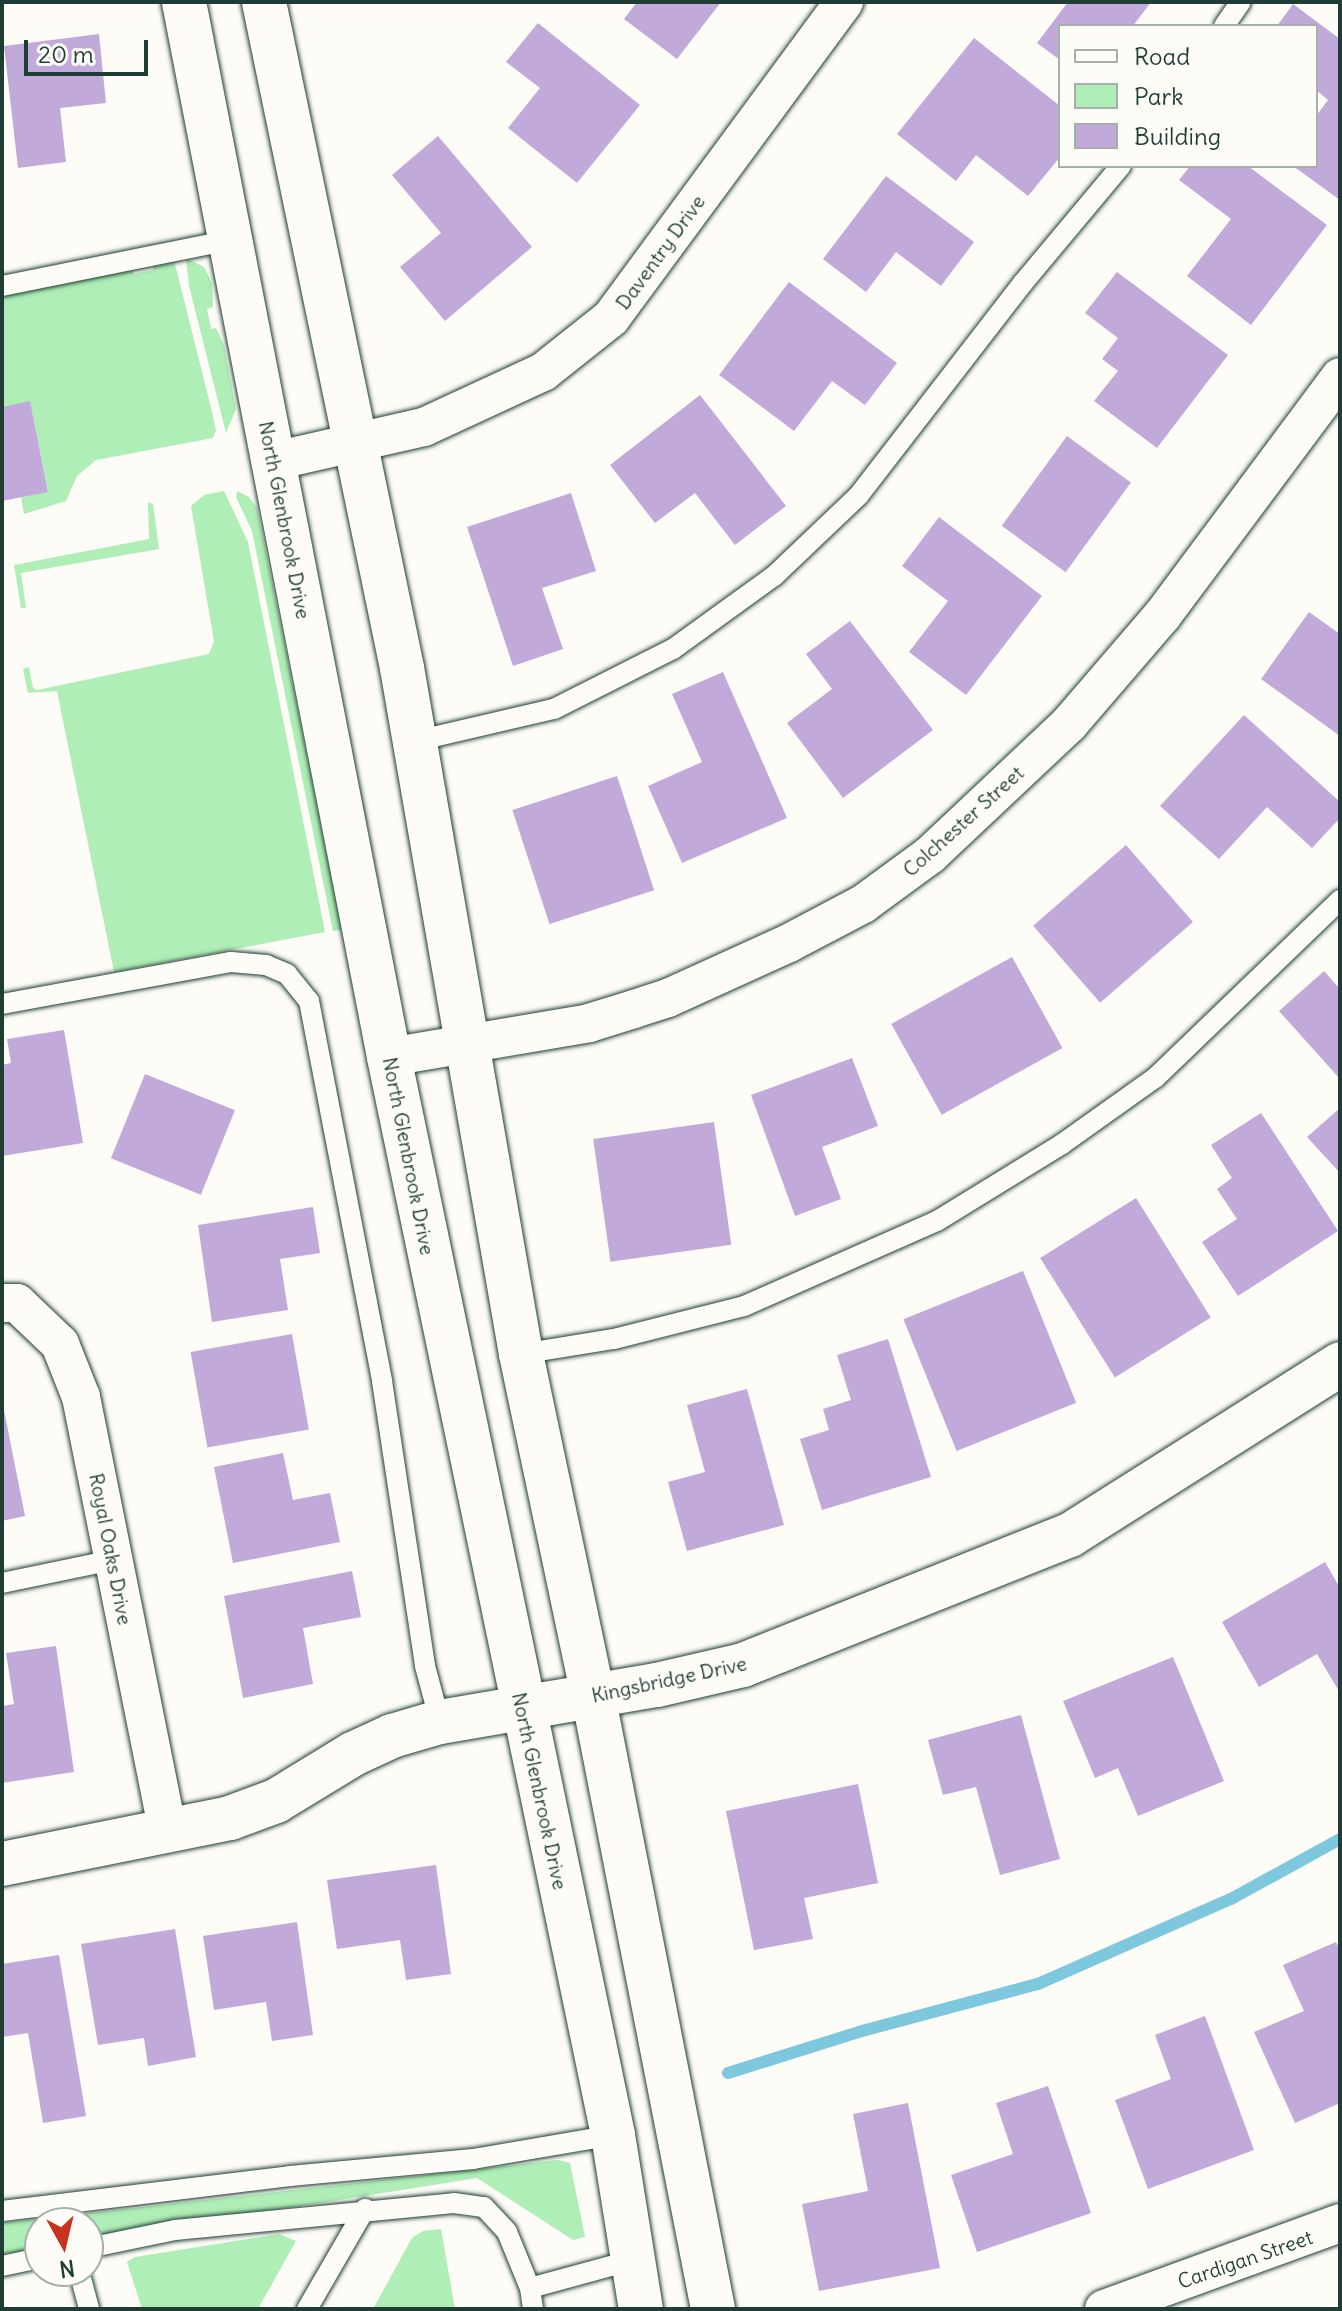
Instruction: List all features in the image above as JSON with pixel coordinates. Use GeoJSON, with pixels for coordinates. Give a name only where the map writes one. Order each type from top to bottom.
{"type":"FeatureCollection","features":[{"type":"Feature","properties":{"kind":"main road","name":"North Glenbrook Drive"},"geometry":{"type":"LineString","coordinates":[[184,2],[389,1057],[613,2135],[641,2309]]}},
{"type":"Feature","properties":{"kind":"main road"},"geometry":{"type":"LineString","coordinates":[[264,2],[358,444],[416,741],[465,1044],[521,1354],[593,1695],[713,2309]]}},
{"type":"Feature","properties":{"kind":"main road","name":"Kingsbridge Drive"},"geometry":{"type":"LineString","coordinates":[[2,1864],[230,1818],[276,1801],[353,1754],[392,1736],[440,1722],[743,1665],[1070,1535],[1340,1364]]}},
{"type":"Feature","properties":{"kind":"street","name":"Daventry Drive"},"geometry":{"type":"LineString","coordinates":[[274,461],[424,427],[543,372],[611,318],[844,2]]}},
{"type":"Feature","properties":{"kind":"street","name":"Colchester Street"},"geometry":{"type":"LineString","coordinates":[[389,1057],[589,1023],[668,998],[828,924],[863,904],[930,855],[1069,724],[1162,616],[1340,377]]}},
{"type":"Feature","properties":{"kind":"street","name":"Royal Oaks Drive"},"geometry":{"type":"LineString","coordinates":[[2,1303],[17,1303],[60,1344],[81,1397],[167,1829]]}},
{"type":"Feature","properties":{"kind":"street","name":"Cardigan Street"},"geometry":{"type":"LineString","coordinates":[[1104,2309],[1337,2236]]}},
{"type":"Feature","properties":{"kind":"lane"},"geometry":{"type":"LineString","coordinates":[[1225,24],[1241,2]]}},
{"type":"Feature","properties":{"kind":"lane"},"geometry":{"type":"LineString","coordinates":[[416,741],[554,709],[673,649],[774,576],[859,495],[1023,283],[1119,168]]}},
{"type":"Feature","properties":{"kind":"lane"},"geometry":{"type":"LineString","coordinates":[[2,286],[230,240]]}},
{"type":"Feature","properties":{"kind":"lane"},"geometry":{"type":"LineString","coordinates":[[521,1354],[614,1339],[744,1306],[937,1221],[1062,1144],[1155,1078],[1340,900]]}},
{"type":"Feature","properties":{"kind":"lane"},"geometry":{"type":"LineString","coordinates":[[2,1004],[231,962],[266,965],[287,974],[309,1001],[382,1381],[425,1666],[440,1722]]}},
{"type":"Feature","properties":{"kind":"lane"},"geometry":{"type":"LineString","coordinates":[[2,1583],[113,1560]]}},
{"type":"Feature","properties":{"kind":"lane"},"geometry":{"type":"LineString","coordinates":[[2,2211],[290,2176],[473,2159],[613,2135]]}},
{"type":"Feature","properties":{"kind":"lane"},"geometry":{"type":"LineString","coordinates":[[104,2245],[175,2230],[365,2209],[454,2203],[484,2207],[507,2232],[530,2288],[533,2309]]}},
{"type":"Feature","properties":{"kind":"lane"},"geometry":{"type":"LineString","coordinates":[[307,2309],[365,2209]]}},
{"type":"Feature","properties":{"kind":"lane"},"geometry":{"type":"LineString","coordinates":[[530,2288],[633,2260]]}},
{"type":"Feature","properties":{"kind":"lane"},"geometry":{"type":"LineString","coordinates":[[2,2266],[24,2261]]}},
{"type":"Feature","properties":{"kind":"lane"},"geometry":{"type":"LineString","coordinates":[[83,2287],[89,2309]]}},
{"type":"Feature","properties":{"kind":"green space"},"geometry":{"type":"Polygon","coordinates":[[[186,258],[204,267],[212,283],[213,307],[207,309],[211,329],[216,328],[224,345],[236,409],[226,433],[189,286],[186,258]]]}},
{"type":"Feature","properties":{"kind":"green space"},"geometry":{"type":"Polygon","coordinates":[[[174,260],[212,412],[216,431],[213,438],[96,460],[77,476],[66,501],[24,514],[21,497],[48,491],[30,402],[2,407],[2,293],[132,268],[134,274],[153,270],[153,263],[174,260]]]}},
{"type":"Feature","properties":{"kind":"green space"},"geometry":{"type":"Polygon","coordinates":[[[224,491],[248,542],[325,932],[114,972],[57,691],[28,693],[23,669],[29,667],[33,688],[37,690],[209,654],[214,641],[191,506],[204,495],[224,491]]]}},
{"type":"Feature","properties":{"kind":"green space"},"geometry":{"type":"Polygon","coordinates":[[[237,491],[249,497],[257,508],[342,930],[333,931],[252,531],[236,497],[237,491]]]}},
{"type":"Feature","properties":{"kind":"green space"},"geometry":{"type":"Polygon","coordinates":[[[148,502],[153,504],[159,549],[21,573],[26,608],[21,608],[14,565],[149,539],[148,502]]]}},
{"type":"Feature","properties":{"kind":"green space"},"geometry":{"type":"Polygon","coordinates":[[[558,2160],[570,2163],[585,2237],[573,2240],[477,2178],[104,2237],[104,2211],[558,2160]]]}},
{"type":"Feature","properties":{"kind":"green space"},"geometry":{"type":"Polygon","coordinates":[[[24,2221],[24,2251],[2,2254],[2,2223],[24,2221]]]}},
{"type":"Feature","properties":{"kind":"green space"},"geometry":{"type":"Polygon","coordinates":[[[441,2229],[455,2309],[373,2309],[412,2238],[423,2231],[441,2229]]]}},
{"type":"Feature","properties":{"kind":"green space"},"geometry":{"type":"Polygon","coordinates":[[[279,2234],[296,2241],[258,2309],[142,2309],[127,2262],[135,2257],[279,2234]]]}},
{"type":"Feature","properties":{"kind":"building"},"geometry":{"type":"Polygon","coordinates":[[[637,2],[721,2],[677,59],[624,19],[637,2]]]}},
{"type":"Feature","properties":{"kind":"building"},"geometry":{"type":"Polygon","coordinates":[[[1068,2],[1151,2],[1134,24],[1058,24],[1058,59],[1037,43],[1068,2]]]}},
{"type":"Feature","properties":{"kind":"building"},"geometry":{"type":"Polygon","coordinates":[[[1293,4],[1340,39],[1340,200],[1296,168],[1318,168],[1318,113],[1328,100],[1318,92],[1318,24],[1278,24],[1293,4]]]}},
{"type":"Feature","properties":{"kind":"building"},"geometry":{"type":"Polygon","coordinates":[[[538,23],[640,105],[577,183],[508,128],[540,88],[506,62],[538,23]]]}},
{"type":"Feature","properties":{"kind":"building"},"geometry":{"type":"Polygon","coordinates":[[[99,34],[106,103],[60,108],[66,162],[18,168],[4,46],[99,34]]]}},
{"type":"Feature","properties":{"kind":"building"},"geometry":{"type":"Polygon","coordinates":[[[974,38],[1058,104],[1058,159],[1028,196],[976,155],[956,181],[897,134],[974,38]]]}},
{"type":"Feature","properties":{"kind":"building"},"geometry":{"type":"Polygon","coordinates":[[[438,136],[532,247],[445,321],[400,267],[441,233],[392,175],[438,136]]]}},
{"type":"Feature","properties":{"kind":"building"},"geometry":{"type":"Polygon","coordinates":[[[1188,168],[1251,168],[1327,225],[1251,325],[1187,276],[1231,219],[1179,180],[1188,168]]]}},
{"type":"Feature","properties":{"kind":"building"},"geometry":{"type":"Polygon","coordinates":[[[886,176],[974,242],[941,286],[896,252],[866,292],[823,259],[886,176]]]}},
{"type":"Feature","properties":{"kind":"building"},"geometry":{"type":"Polygon","coordinates":[[[1117,272],[1228,355],[1157,448],[1094,401],[1118,371],[1102,359],[1118,338],[1085,313],[1117,272]]]}},
{"type":"Feature","properties":{"kind":"building"},"geometry":{"type":"Polygon","coordinates":[[[789,282],[897,363],[865,405],[832,381],[794,431],[719,375],[789,282]]]}},
{"type":"Feature","properties":{"kind":"building"},"geometry":{"type":"Polygon","coordinates":[[[700,395],[786,506],[735,545],[695,493],[655,523],[610,465],[700,395]]]}},
{"type":"Feature","properties":{"kind":"building"},"geometry":{"type":"Polygon","coordinates":[[[30,401],[48,492],[2,501],[2,407],[30,401]]]}},
{"type":"Feature","properties":{"kind":"building"},"geometry":{"type":"Polygon","coordinates":[[[1067,436],[1131,482],[1066,572],[1002,526],[1067,436]]]}},
{"type":"Feature","properties":{"kind":"building"},"geometry":{"type":"Polygon","coordinates":[[[571,493],[596,571],[542,588],[563,649],[513,666],[467,527],[571,493]]]}},
{"type":"Feature","properties":{"kind":"building"},"geometry":{"type":"Polygon","coordinates":[[[939,517],[1042,596],[966,695],[909,652],[948,601],[902,566],[939,517]]]}},
{"type":"Feature","properties":{"kind":"building"},"geometry":{"type":"Polygon","coordinates":[[[1309,612],[1340,634],[1340,736],[1261,679],[1309,612]]]}},
{"type":"Feature","properties":{"kind":"building"},"geometry":{"type":"Polygon","coordinates":[[[850,621],[933,730],[843,798],[787,723],[832,689],[806,654],[850,621]]]}},
{"type":"Feature","properties":{"kind":"building"},"geometry":{"type":"Polygon","coordinates":[[[723,672],[787,818],[682,863],[648,786],[702,762],[672,694],[723,672]]]}},
{"type":"Feature","properties":{"kind":"building"},"geometry":{"type":"Polygon","coordinates":[[[1244,715],[1340,802],[1340,818],[1312,848],[1267,807],[1219,859],[1160,806],[1244,715]]]}},
{"type":"Feature","properties":{"kind":"building"},"geometry":{"type":"Polygon","coordinates":[[[617,776],[654,890],[549,924],[512,810],[617,776]]]}},
{"type":"Feature","properties":{"kind":"building"},"geometry":{"type":"Polygon","coordinates":[[[1126,845],[1193,922],[1100,1003],[1033,926],[1126,845]]]}},
{"type":"Feature","properties":{"kind":"building"},"geometry":{"type":"Polygon","coordinates":[[[1012,957],[1062,1048],[942,1115],[891,1024],[1012,957]]]}},
{"type":"Feature","properties":{"kind":"building"},"geometry":{"type":"Polygon","coordinates":[[[1324,971],[1340,989],[1340,1079],[1279,1011],[1324,971]]]}},
{"type":"Feature","properties":{"kind":"building"},"geometry":{"type":"Polygon","coordinates":[[[64,1030],[83,1143],[2,1156],[2,1065],[11,1063],[7,1039],[64,1030]]]}},
{"type":"Feature","properties":{"kind":"building"},"geometry":{"type":"Polygon","coordinates":[[[852,1058],[878,1126],[822,1147],[841,1199],[795,1216],[751,1095],[852,1058]]]}},
{"type":"Feature","properties":{"kind":"building"},"geometry":{"type":"Polygon","coordinates":[[[145,1074],[235,1110],[201,1195],[111,1158],[145,1074]]]}},
{"type":"Feature","properties":{"kind":"building"},"geometry":{"type":"Polygon","coordinates":[[[1340,1108],[1340,1173],[1307,1137],[1340,1108]]]}},
{"type":"Feature","properties":{"kind":"building"},"geometry":{"type":"Polygon","coordinates":[[[1261,1113],[1338,1231],[1238,1296],[1202,1242],[1237,1219],[1217,1189],[1232,1178],[1211,1145],[1261,1113]]]}},
{"type":"Feature","properties":{"kind":"building"},"geometry":{"type":"Polygon","coordinates":[[[714,1122],[731,1245],[610,1262],[593,1139],[714,1122]]]}},
{"type":"Feature","properties":{"kind":"building"},"geometry":{"type":"Polygon","coordinates":[[[1136,1198],[1211,1318],[1115,1377],[1040,1258],[1136,1198]]]}},
{"type":"Feature","properties":{"kind":"building"},"geometry":{"type":"Polygon","coordinates":[[[313,1207],[320,1253],[280,1259],[288,1310],[212,1322],[198,1225],[313,1207]]]}},
{"type":"Feature","properties":{"kind":"building"},"geometry":{"type":"Polygon","coordinates":[[[1023,1271],[1076,1403],[957,1451],[903,1319],[1023,1271]]]}},
{"type":"Feature","properties":{"kind":"building"},"geometry":{"type":"Polygon","coordinates":[[[292,1334],[309,1430],[207,1447],[191,1352],[292,1334]]]}},
{"type":"Feature","properties":{"kind":"building"},"geometry":{"type":"Polygon","coordinates":[[[888,1339],[931,1477],[822,1510],[800,1439],[829,1430],[823,1409],[851,1400],[837,1355],[888,1339]]]}},
{"type":"Feature","properties":{"kind":"building"},"geometry":{"type":"Polygon","coordinates":[[[747,1389],[784,1525],[687,1551],[668,1482],[705,1472],[687,1405],[747,1389]]]}},
{"type":"Feature","properties":{"kind":"building"},"geometry":{"type":"Polygon","coordinates":[[[2,1400],[25,1516],[2,1521],[2,1400]]]}},
{"type":"Feature","properties":{"kind":"building"},"geometry":{"type":"Polygon","coordinates":[[[283,1453],[293,1500],[330,1493],[340,1542],[233,1563],[214,1467],[283,1453]]]}},
{"type":"Feature","properties":{"kind":"building"},"geometry":{"type":"Polygon","coordinates":[[[1325,1562],[1340,1588],[1340,1693],[1317,1654],[1259,1687],[1222,1622],[1325,1562]]]}},
{"type":"Feature","properties":{"kind":"building"},"geometry":{"type":"Polygon","coordinates":[[[352,1571],[361,1617],[303,1628],[313,1684],[243,1698],[224,1596],[352,1571]]]}},
{"type":"Feature","properties":{"kind":"building"},"geometry":{"type":"Polygon","coordinates":[[[56,1646],[74,1772],[2,1783],[2,1706],[14,1704],[6,1653],[56,1646]]]}},
{"type":"Feature","properties":{"kind":"building"},"geometry":{"type":"Polygon","coordinates":[[[1173,1657],[1224,1781],[1138,1816],[1118,1768],[1095,1778],[1063,1701],[1173,1657]]]}},
{"type":"Feature","properties":{"kind":"building"},"geometry":{"type":"Polygon","coordinates":[[[1021,1715],[1060,1859],[1000,1875],[976,1787],[943,1795],[928,1740],[1021,1715]]]}},
{"type":"Feature","properties":{"kind":"building"},"geometry":{"type":"Polygon","coordinates":[[[858,1784],[878,1883],[804,1898],[813,1939],[754,1950],[726,1811],[858,1784]]]}},
{"type":"Feature","properties":{"kind":"building"},"geometry":{"type":"Polygon","coordinates":[[[436,1865],[451,1974],[406,1980],[400,1940],[337,1949],[327,1880],[436,1865]]]}},
{"type":"Feature","properties":{"kind":"building"},"geometry":{"type":"Polygon","coordinates":[[[297,1922],[313,2035],[272,2041],[266,2002],[214,2010],[203,1936],[297,1922]]]}},
{"type":"Feature","properties":{"kind":"building"},"geometry":{"type":"Polygon","coordinates":[[[175,1929],[196,2057],[148,2066],[144,2038],[98,2045],[81,1944],[175,1929]]]}},
{"type":"Feature","properties":{"kind":"building"},"geometry":{"type":"Polygon","coordinates":[[[1336,1942],[1340,1950],[1340,2103],[1295,2123],[1254,2032],[1304,2011],[1283,1965],[1336,1942]]]}},
{"type":"Feature","properties":{"kind":"building"},"geometry":{"type":"Polygon","coordinates":[[[59,1955],[86,2116],[43,2123],[28,2033],[2,2037],[2,1964],[59,1955]]]}},
{"type":"Feature","properties":{"kind":"building"},"geometry":{"type":"Polygon","coordinates":[[[1205,2016],[1254,2150],[1148,2189],[1115,2100],[1171,2079],[1155,2035],[1205,2016]]]}},
{"type":"Feature","properties":{"kind":"building"},"geometry":{"type":"Polygon","coordinates":[[[1048,2086],[1091,2213],[977,2252],[951,2175],[1013,2154],[996,2103],[1048,2086]]]}},
{"type":"Feature","properties":{"kind":"building"},"geometry":{"type":"Polygon","coordinates":[[[908,2103],[940,2268],[819,2291],[802,2204],[868,2191],[853,2114],[908,2103]]]}},
{"type":"Feature","properties":{"kind":"waterway"},"geometry":{"type":"LineString","coordinates":[[728,2073],[862,2031],[1038,1984],[1231,1899],[1340,1839]]}}]}
